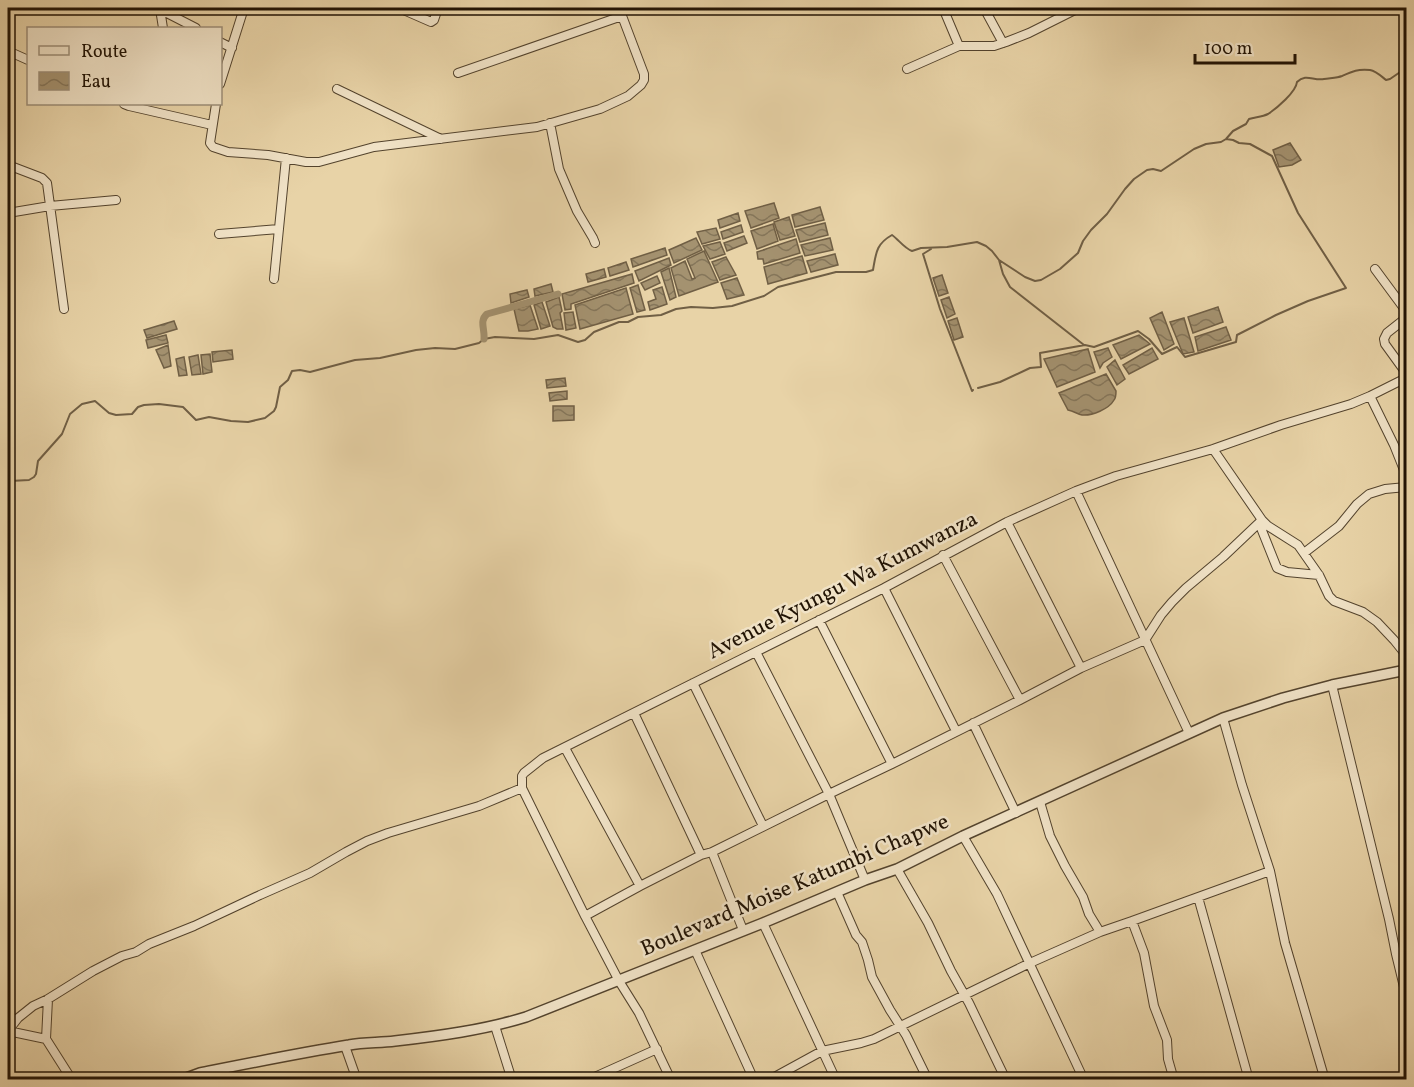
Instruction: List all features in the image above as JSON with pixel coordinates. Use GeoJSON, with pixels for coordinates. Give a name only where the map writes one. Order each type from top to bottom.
{"type":"FeatureCollection","features":[{"type":"Feature","properties":{"kind":"street"},"geometry":{"type":"LineString","coordinates":[[158,8],[164,27]]}},
{"type":"Feature","properties":{"kind":"street"},"geometry":{"type":"LineString","coordinates":[[158,8],[194,27]]}},
{"type":"Feature","properties":{"kind":"street"},"geometry":{"type":"LineString","coordinates":[[222,78],[244,8]]}},
{"type":"Feature","properties":{"kind":"street"},"geometry":{"type":"LineString","coordinates":[[399,8],[431,22],[438,8]]}},
{"type":"Feature","properties":{"kind":"street"},"geometry":{"type":"LineString","coordinates":[[943,8],[958,46]]}},
{"type":"Feature","properties":{"kind":"street"},"geometry":{"type":"LineString","coordinates":[[984,8],[1003,43]]}},
{"type":"Feature","properties":{"kind":"street"},"geometry":{"type":"LineString","coordinates":[[907,69],[958,46],[994,46],[1003,43],[1079,8]]}},
{"type":"Feature","properties":{"kind":"street"},"geometry":{"type":"LineString","coordinates":[[216,105],[210,143],[213,147],[228,152],[319,162],[374,147],[537,127],[600,109],[628,96],[641,85],[645,74],[620,12],[458,73]]}},
{"type":"Feature","properties":{"kind":"street"},"geometry":{"type":"LineString","coordinates":[[222,43],[232,48]]}},
{"type":"Feature","properties":{"kind":"street"},"geometry":{"type":"LineString","coordinates":[[8,51],[27,60]]}},
{"type":"Feature","properties":{"kind":"street"},"geometry":{"type":"LineString","coordinates":[[338,88],[442,139]]}},
{"type":"Feature","properties":{"kind":"street"},"geometry":{"type":"LineString","coordinates":[[126,105],[213,125]]}},
{"type":"Feature","properties":{"kind":"street"},"geometry":{"type":"LineString","coordinates":[[550,123],[559,170],[577,212],[595,243]]}},
{"type":"Feature","properties":{"kind":"street"},"geometry":{"type":"LineString","coordinates":[[274,279],[286,158]]}},
{"type":"Feature","properties":{"kind":"street"},"geometry":{"type":"LineString","coordinates":[[8,165],[42,178],[47,183],[64,309]]}},
{"type":"Feature","properties":{"kind":"street"},"geometry":{"type":"LineString","coordinates":[[8,213],[50,206],[116,200]]}},
{"type":"Feature","properties":{"kind":"street"},"geometry":{"type":"LineString","coordinates":[[219,234],[279,228]]}},
{"type":"Feature","properties":{"kind":"street"},"geometry":{"type":"LineString","coordinates":[[1375,269],[1407,311]]}},
{"type":"Feature","properties":{"kind":"street"},"geometry":{"type":"LineString","coordinates":[[1407,318],[1387,333],[1384,339],[1385,344],[1407,375]]}},
{"type":"Feature","properties":{"kind":"street","name":"Avenue Kyungu Wa Kumwanza"},"geometry":{"type":"LineString","coordinates":[[522,788],[524,773],[543,758],[884,588],[1007,522],[1116,476],[1214,449],[1281,425],[1351,404],[1407,375]]}},
{"type":"Feature","properties":{"kind":"street"},"geometry":{"type":"LineString","coordinates":[[1370,396],[1407,476]]}},
{"type":"Feature","properties":{"kind":"street"},"geometry":{"type":"LineString","coordinates":[[1214,449],[1261,521],[1277,568],[1287,572],[1319,575]]}},
{"type":"Feature","properties":{"kind":"street"},"geometry":{"type":"LineString","coordinates":[[1304,553],[1339,526],[1357,504],[1369,494],[1384,489],[1407,487]]}},
{"type":"Feature","properties":{"kind":"street"},"geometry":{"type":"LineString","coordinates":[[1076,491],[1190,733]]}},
{"type":"Feature","properties":{"kind":"street"},"geometry":{"type":"LineString","coordinates":[[1261,521],[1298,545],[1334,601],[1363,612],[1377,622],[1407,655]]}},
{"type":"Feature","properties":{"kind":"street"},"geometry":{"type":"LineString","coordinates":[[585,916],[701,855],[712,852],[892,764],[1081,668],[1145,640],[1172,602],[1261,521]]}},
{"type":"Feature","properties":{"kind":"street"},"geometry":{"type":"LineString","coordinates":[[1007,522],[1081,668]]}},
{"type":"Feature","properties":{"kind":"street"},"geometry":{"type":"LineString","coordinates":[[944,555],[1020,700]]}},
{"type":"Feature","properties":{"kind":"street"},"geometry":{"type":"LineString","coordinates":[[884,588],[956,731]]}},
{"type":"Feature","properties":{"kind":"street"},"geometry":{"type":"LineString","coordinates":[[819,620],[892,764]]}},
{"type":"Feature","properties":{"kind":"street"},"geometry":{"type":"LineString","coordinates":[[756,652],[829,794],[865,880]]}},
{"type":"Feature","properties":{"kind":"street","name":"Boulevard Moise Katumbi Chapwe"},"geometry":{"type":"LineString","coordinates":[[181,1080],[200,1073],[293,1054],[429,1037],[495,1026],[526,1017],[897,869],[963,836],[1223,718],[1332,685],[1407,670]]}},
{"type":"Feature","properties":{"kind":"street"},"geometry":{"type":"LineString","coordinates":[[693,683],[763,826]]}},
{"type":"Feature","properties":{"kind":"street"},"geometry":{"type":"LineString","coordinates":[[1332,685],[1407,995]]}},
{"type":"Feature","properties":{"kind":"street"},"geometry":{"type":"LineString","coordinates":[[634,713],[701,855]]}},
{"type":"Feature","properties":{"kind":"street"},"geometry":{"type":"LineString","coordinates":[[1223,718],[1270,871],[1285,943],[1325,1080]]}},
{"type":"Feature","properties":{"kind":"street"},"geometry":{"type":"LineString","coordinates":[[973,723],[1016,813]]}},
{"type":"Feature","properties":{"kind":"street"},"geometry":{"type":"LineString","coordinates":[[565,748],[640,886]]}},
{"type":"Feature","properties":{"kind":"street"},"geometry":{"type":"LineString","coordinates":[[46,1039],[8,1031],[18,1018],[33,1006],[107,963],[310,873],[367,841],[478,806],[522,788],[585,916],[619,981],[639,1013],[671,1080]]}},
{"type":"Feature","properties":{"kind":"street"},"geometry":{"type":"LineString","coordinates":[[1040,802],[1050,836],[1100,932]]}},
{"type":"Feature","properties":{"kind":"street"},"geometry":{"type":"LineString","coordinates":[[963,836],[997,894],[1084,1080]]}},
{"type":"Feature","properties":{"kind":"street"},"geometry":{"type":"LineString","coordinates":[[712,852],[743,930]]}},
{"type":"Feature","properties":{"kind":"street"},"geometry":{"type":"LineString","coordinates":[[897,869],[928,923],[1006,1080]]}},
{"type":"Feature","properties":{"kind":"street"},"geometry":{"type":"LineString","coordinates":[[769,1080],[822,1052],[874,1039],[1030,963],[1100,932],[1270,871]]}},
{"type":"Feature","properties":{"kind":"street"},"geometry":{"type":"LineString","coordinates":[[837,892],[856,935],[862,942],[872,977],[906,1035],[928,1080]]}},
{"type":"Feature","properties":{"kind":"street"},"geometry":{"type":"LineString","coordinates":[[1198,897],[1249,1080]]}},
{"type":"Feature","properties":{"kind":"street"},"geometry":{"type":"LineString","coordinates":[[1132,921],[1144,953],[1154,1006],[1167,1040],[1168,1059],[1174,1080]]}},
{"type":"Feature","properties":{"kind":"street"},"geometry":{"type":"LineString","coordinates":[[763,922],[836,1080]]}},
{"type":"Feature","properties":{"kind":"street"},"geometry":{"type":"LineString","coordinates":[[695,950],[754,1080]]}},
{"type":"Feature","properties":{"kind":"street"},"geometry":{"type":"LineString","coordinates":[[48,999],[46,1039],[72,1080]]}},
{"type":"Feature","properties":{"kind":"street"},"geometry":{"type":"LineString","coordinates":[[495,1026],[512,1080]]}},
{"type":"Feature","properties":{"kind":"street"},"geometry":{"type":"LineString","coordinates":[[345,1046],[357,1080]]}},
{"type":"Feature","properties":{"kind":"street"},"geometry":{"type":"LineString","coordinates":[[588,1080],[657,1049]]}},
{"type":"Feature","properties":{"kind":"street"},"geometry":{"type":"LineString","coordinates":[[224,1069],[226,1080]]}},
{"type":"Feature","properties":{"kind":"water"},"geometry":{"type":"Polygon","coordinates":[[[1290,143],[1301,160],[1292,165],[1279,167],[1273,150],[1290,143]]]}},
{"type":"Feature","properties":{"kind":"water"},"geometry":{"type":"Polygon","coordinates":[[[774,203],[779,218],[751,228],[745,211],[774,203]]]}},
{"type":"Feature","properties":{"kind":"water"},"geometry":{"type":"Polygon","coordinates":[[[820,207],[824,220],[795,227],[792,215],[820,207]]]}},
{"type":"Feature","properties":{"kind":"water"},"geometry":{"type":"Polygon","coordinates":[[[738,213],[740,221],[720,228],[718,220],[738,213]]]}},
{"type":"Feature","properties":{"kind":"water"},"geometry":{"type":"Polygon","coordinates":[[[789,217],[795,236],[780,240],[774,222],[789,217]]]}},
{"type":"Feature","properties":{"kind":"water"},"geometry":{"type":"Polygon","coordinates":[[[825,223],[828,235],[800,242],[796,230],[825,223]]]}},
{"type":"Feature","properties":{"kind":"water"},"geometry":{"type":"Polygon","coordinates":[[[773,224],[778,241],[757,249],[751,231],[773,224]]]}},
{"type":"Feature","properties":{"kind":"water"},"geometry":{"type":"Polygon","coordinates":[[[741,225],[743,232],[723,239],[721,232],[741,225]]]}},
{"type":"Feature","properties":{"kind":"water"},"geometry":{"type":"Polygon","coordinates":[[[716,228],[720,239],[702,244],[697,232],[716,228]]]}},
{"type":"Feature","properties":{"kind":"water"},"geometry":{"type":"Polygon","coordinates":[[[744,236],[747,243],[727,251],[724,243],[744,236]]]}},
{"type":"Feature","properties":{"kind":"water"},"geometry":{"type":"Polygon","coordinates":[[[696,238],[702,250],[674,263],[669,250],[696,238]]]}},
{"type":"Feature","properties":{"kind":"water"},"geometry":{"type":"Polygon","coordinates":[[[830,238],[833,250],[805,256],[801,245],[830,238]]]}},
{"type":"Feature","properties":{"kind":"water"},"geometry":{"type":"Polygon","coordinates":[[[796,239],[800,253],[764,264],[763,259],[758,259],[757,252],[796,239]]]}},
{"type":"Feature","properties":{"kind":"water"},"geometry":{"type":"Polygon","coordinates":[[[720,242],[725,254],[710,259],[703,246],[720,242]]]}},
{"type":"Feature","properties":{"kind":"water"},"geometry":{"type":"Polygon","coordinates":[[[665,248],[667,255],[633,267],[631,259],[665,248]]]}},
{"type":"Feature","properties":{"kind":"water"},"geometry":{"type":"Polygon","coordinates":[[[704,251],[718,282],[679,296],[671,268],[685,261],[692,279],[695,278],[687,259],[704,251]]]}},
{"type":"Feature","properties":{"kind":"water"},"geometry":{"type":"Polygon","coordinates":[[[835,254],[838,265],[811,272],[807,261],[835,254]]]}},
{"type":"Feature","properties":{"kind":"water"},"geometry":{"type":"Polygon","coordinates":[[[802,256],[807,273],[768,284],[764,267],[802,256]]]}},
{"type":"Feature","properties":{"kind":"water"},"geometry":{"type":"Polygon","coordinates":[[[726,257],[736,275],[720,280],[712,262],[726,257]]]}},
{"type":"Feature","properties":{"kind":"water"},"geometry":{"type":"Polygon","coordinates":[[[669,258],[671,265],[639,281],[635,271],[669,258]]]}},
{"type":"Feature","properties":{"kind":"water"},"geometry":{"type":"Polygon","coordinates":[[[626,262],[629,270],[610,276],[608,268],[626,262]]]}},
{"type":"Feature","properties":{"kind":"water"},"geometry":{"type":"Polygon","coordinates":[[[669,268],[676,297],[670,300],[661,272],[669,268]]]}},
{"type":"Feature","properties":{"kind":"water"},"geometry":{"type":"Polygon","coordinates":[[[604,269],[606,277],[588,282],[586,274],[604,269]]]}},
{"type":"Feature","properties":{"kind":"water"},"geometry":{"type":"Polygon","coordinates":[[[632,274],[634,283],[571,304],[571,309],[565,310],[562,294],[632,274]]]}},
{"type":"Feature","properties":{"kind":"water"},"geometry":{"type":"Polygon","coordinates":[[[942,275],[948,293],[939,296],[933,278],[942,275]]]}},
{"type":"Feature","properties":{"kind":"water"},"geometry":{"type":"Polygon","coordinates":[[[657,276],[660,283],[645,290],[641,283],[657,276]]]}},
{"type":"Feature","properties":{"kind":"water"},"geometry":{"type":"Polygon","coordinates":[[[737,278],[744,295],[727,299],[721,283],[737,278]]]}},
{"type":"Feature","properties":{"kind":"water"},"geometry":{"type":"Polygon","coordinates":[[[551,284],[553,292],[535,296],[534,289],[551,284]]]}},
{"type":"Feature","properties":{"kind":"water"},"geometry":{"type":"Polygon","coordinates":[[[638,285],[645,310],[637,312],[630,288],[638,285]]]}},
{"type":"Feature","properties":{"kind":"water"},"geometry":{"type":"Polygon","coordinates":[[[662,287],[667,304],[650,310],[648,302],[656,299],[653,290],[662,287]]]}},
{"type":"Feature","properties":{"kind":"water"},"geometry":{"type":"Polygon","coordinates":[[[626,288],[633,314],[580,329],[575,305],[626,288]]]}},
{"type":"Feature","properties":{"kind":"water"},"geometry":{"type":"Polygon","coordinates":[[[527,290],[529,297],[511,303],[510,294],[527,290]]]}},
{"type":"Feature","properties":{"kind":"water"},"geometry":{"type":"Polygon","coordinates":[[[559,297],[563,329],[553,327],[546,302],[559,297]]]}},
{"type":"Feature","properties":{"kind":"water"},"geometry":{"type":"Polygon","coordinates":[[[949,297],[955,314],[947,318],[941,300],[949,297]]]}},
{"type":"Feature","properties":{"kind":"water"},"geometry":{"type":"Polygon","coordinates":[[[542,302],[550,326],[541,329],[534,305],[542,302]]]}},
{"type":"Feature","properties":{"kind":"water"},"geometry":{"type":"Polygon","coordinates":[[[530,305],[538,329],[519,331],[514,309],[530,305]]]}},
{"type":"Feature","properties":{"kind":"water"},"geometry":{"type":"Polygon","coordinates":[[[1218,307],[1223,322],[1193,333],[1188,317],[1218,307]]]}},
{"type":"Feature","properties":{"kind":"water"},"geometry":{"type":"Polygon","coordinates":[[[573,312],[576,328],[566,330],[564,313],[573,312]]]}},
{"type":"Feature","properties":{"kind":"water"},"geometry":{"type":"Polygon","coordinates":[[[1162,312],[1174,344],[1164,350],[1150,318],[1162,312]]]}},
{"type":"Feature","properties":{"kind":"water"},"geometry":{"type":"Polygon","coordinates":[[[957,318],[963,337],[954,340],[948,321],[957,318]]]}},
{"type":"Feature","properties":{"kind":"water"},"geometry":{"type":"Polygon","coordinates":[[[1184,318],[1194,352],[1183,354],[1170,322],[1184,318]]]}},
{"type":"Feature","properties":{"kind":"water"},"geometry":{"type":"Polygon","coordinates":[[[174,321],[177,329],[147,338],[144,330],[174,321]]]}},
{"type":"Feature","properties":{"kind":"water"},"geometry":{"type":"Polygon","coordinates":[[[1226,327],[1231,340],[1198,351],[1195,337],[1226,327]]]}},
{"type":"Feature","properties":{"kind":"water"},"geometry":{"type":"Polygon","coordinates":[[[166,335],[168,343],[148,348],[146,340],[166,335]]]}},
{"type":"Feature","properties":{"kind":"water"},"geometry":{"type":"Polygon","coordinates":[[[1139,335],[1150,344],[1121,359],[1113,345],[1139,335]]]}},
{"type":"Feature","properties":{"kind":"water"},"geometry":{"type":"Polygon","coordinates":[[[168,345],[171,366],[164,368],[156,350],[168,345]]]}},
{"type":"Feature","properties":{"kind":"water"},"geometry":{"type":"Polygon","coordinates":[[[1108,348],[1112,357],[1100,368],[1094,352],[1108,348]]]}},
{"type":"Feature","properties":{"kind":"water"},"geometry":{"type":"Polygon","coordinates":[[[1152,348],[1158,359],[1129,374],[1123,365],[1152,348]]]}},
{"type":"Feature","properties":{"kind":"water"},"geometry":{"type":"Polygon","coordinates":[[[1088,349],[1095,372],[1057,387],[1044,359],[1088,349]]]}},
{"type":"Feature","properties":{"kind":"water"},"geometry":{"type":"Polygon","coordinates":[[[232,350],[233,359],[213,362],[212,352],[232,350]]]}},
{"type":"Feature","properties":{"kind":"water"},"geometry":{"type":"Polygon","coordinates":[[[210,354],[212,372],[203,374],[201,355],[210,354]]]}},
{"type":"Feature","properties":{"kind":"water"},"geometry":{"type":"Polygon","coordinates":[[[198,355],[201,374],[192,375],[189,357],[198,355]]]}},
{"type":"Feature","properties":{"kind":"water"},"geometry":{"type":"Polygon","coordinates":[[[184,357],[187,375],[179,376],[176,359],[184,357]]]}},
{"type":"Feature","properties":{"kind":"water"},"geometry":{"type":"Polygon","coordinates":[[[1115,360],[1125,379],[1117,385],[1107,367],[1115,360]]]}},
{"type":"Feature","properties":{"kind":"water"},"geometry":{"type":"Polygon","coordinates":[[[1106,374],[1116,391],[1112,403],[1091,414],[1082,415],[1068,410],[1059,393],[1106,374]]]}},
{"type":"Feature","properties":{"kind":"water"},"geometry":{"type":"Polygon","coordinates":[[[565,378],[566,386],[547,388],[546,380],[565,378]]]}},
{"type":"Feature","properties":{"kind":"water"},"geometry":{"type":"Polygon","coordinates":[[[567,391],[567,399],[550,401],[549,393],[567,391]]]}},
{"type":"Feature","properties":{"kind":"water"},"geometry":{"type":"Polygon","coordinates":[[[553,406],[574,406],[574,420],[553,421],[553,406]]]}},
{"type":"Feature","properties":{"kind":"waterway"},"geometry":{"type":"LineString","coordinates":[[8,486],[10,481],[29,480],[34,477],[38,461],[62,434],[70,414],[82,404],[95,401],[109,413],[116,415],[132,414],[138,407],[159,404],[183,407],[196,420],[209,417],[248,422],[265,418],[274,411],[280,387],[288,380],[292,371],[310,372],[355,360],[380,358],[416,350],[455,349],[495,337],[534,339],[558,335],[578,342],[585,340],[594,332],[638,317],[661,315],[676,309],[691,307],[732,306],[764,296],[778,287],[836,272],[873,270],[880,246],[892,235],[912,251],[977,242],[986,246],[999,260],[1025,277],[1035,281],[1041,280],[1060,269],[1078,253],[1091,230],[1107,214],[1134,179],[1147,170],[1161,171],[1194,149],[1206,144],[1221,142],[1233,131],[1246,124],[1249,119],[1268,114],[1290,95],[1300,79],[1335,78],[1355,71],[1370,70],[1386,80],[1406,68]]}},
{"type":"Feature","properties":{"kind":"waterway"},"geometry":{"type":"LineString","coordinates":[[978,388],[1000,382],[1030,368],[1041,367],[1040,353],[1085,345],[1094,347],[1138,331],[1149,339],[1162,354],[1177,347],[1185,357],[1236,342],[1237,335],[1276,315],[1346,288],[1298,213],[1272,156],[1250,144],[1226,139]]}},
{"type":"Feature","properties":{"kind":"waterway"},"geometry":{"type":"LineString","coordinates":[[931,249],[923,254],[940,309],[973,390]]}},
{"type":"Feature","properties":{"kind":"waterway"},"geometry":{"type":"LineString","coordinates":[[999,260],[1010,287],[1084,345]]}},
{"type":"Feature","properties":{"kind":"waterway"},"geometry":{"type":"LineString","coordinates":[[484,339],[483,322],[487,314],[558,294]]}}]}
